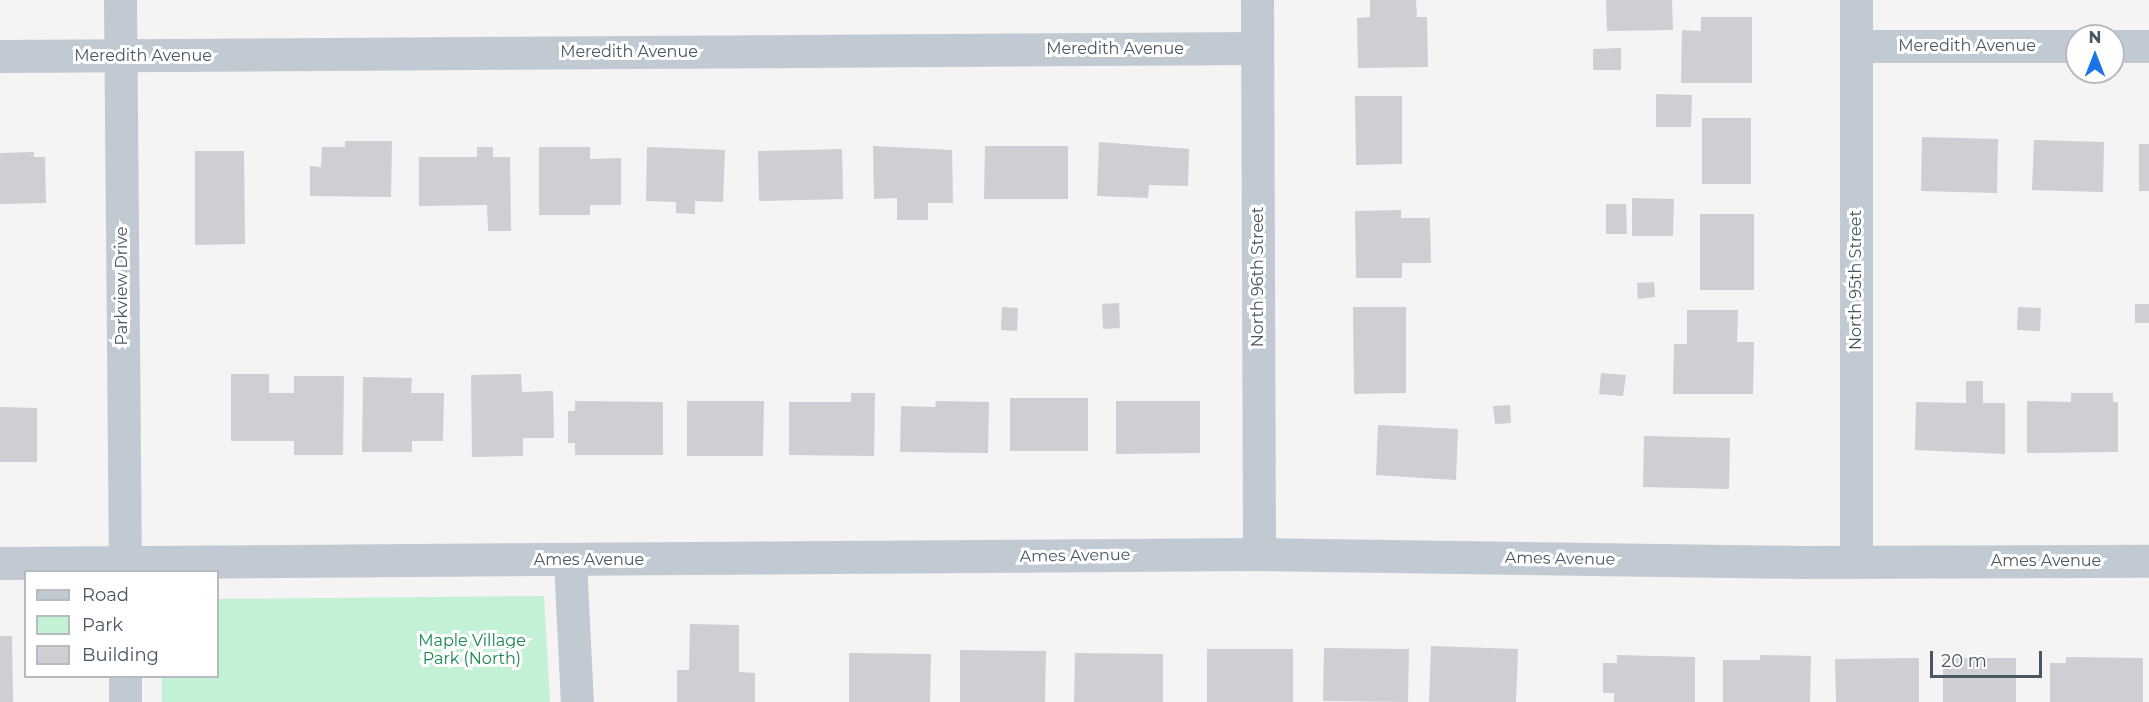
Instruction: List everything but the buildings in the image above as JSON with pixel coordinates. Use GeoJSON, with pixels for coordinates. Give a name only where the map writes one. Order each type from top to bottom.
{"type":"FeatureCollection","features":[{"type":"Feature","properties":{"kind":"street","name":"Parkview Drive"},"geometry":{"type":"LineString","coordinates":[[120,0],[125,567]]}},
{"type":"Feature","properties":{"kind":"street","name":"North 96th Street"},"geometry":{"type":"LineString","coordinates":[[1257,0],[1259,554]]}},
{"type":"Feature","properties":{"kind":"street","name":"North 95th Street"},"geometry":{"type":"LineString","coordinates":[[1856,0],[1856,561]]}},
{"type":"Feature","properties":{"kind":"street","name":"Meredith Avenue"},"geometry":{"type":"LineString","coordinates":[[1856,46],[2065,46]]}},
{"type":"Feature","properties":{"kind":"street"},"geometry":{"type":"LineString","coordinates":[[2125,46],[2149,46]]}},
{"type":"Feature","properties":{"kind":"street","name":"Meredith Avenue"},"geometry":{"type":"LineString","coordinates":[[0,56],[1257,48]]}},
{"type":"Feature","properties":{"kind":"street","name":"Ames Avenue"},"geometry":{"type":"LineString","coordinates":[[0,563],[125,567],[1259,554],[1856,561],[2149,561]]}},
{"type":"Feature","properties":{"kind":"street"},"geometry":{"type":"LineString","coordinates":[[570,561],[577,702]]}},
{"type":"Feature","properties":{"kind":"street"},"geometry":{"type":"LineString","coordinates":[[125,678],[125,702]]}},
{"type":"Feature","properties":{"kind":"green space","name":"Maple Village Park (North)"},"geometry":{"type":"Polygon","coordinates":[[[544,596],[550,702],[162,702],[162,678],[219,678],[219,599],[544,596]]]}}]}
